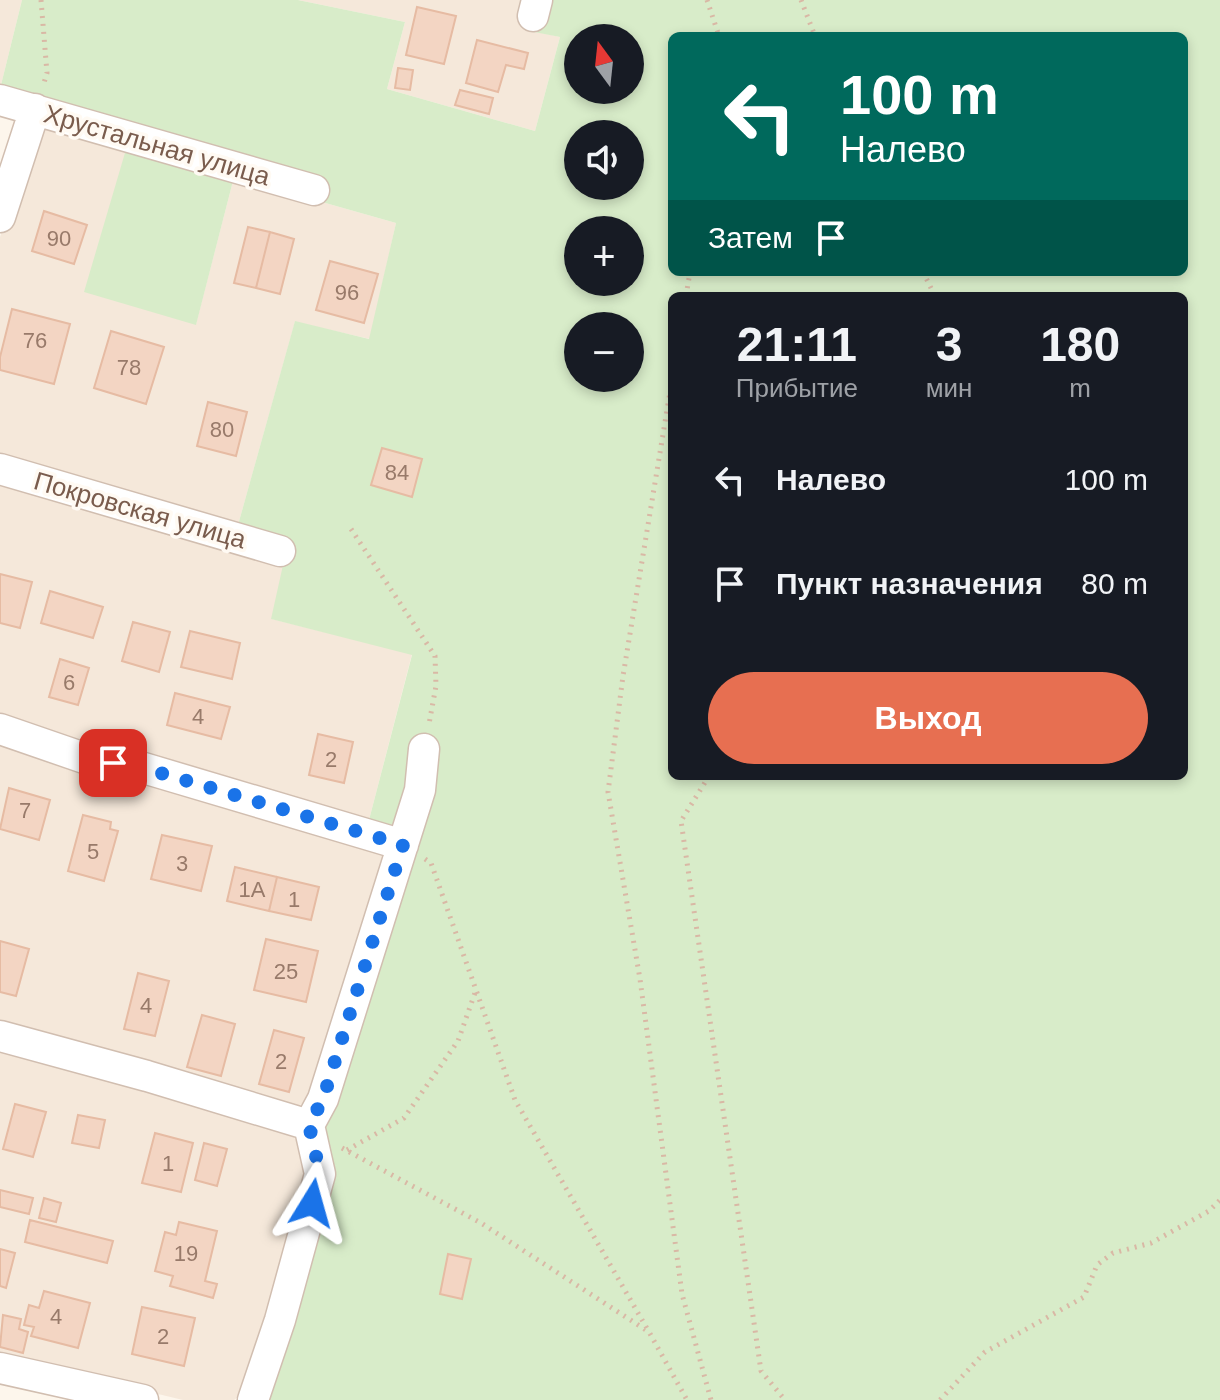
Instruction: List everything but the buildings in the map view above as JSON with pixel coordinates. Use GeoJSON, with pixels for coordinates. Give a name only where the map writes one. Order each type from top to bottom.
{"type":"FeatureCollection","features":[{"type":"Feature","properties":{"kind":"street","name":"Хрустальная улица"},"geometry":{"type":"LineString","coordinates":[[0,100],[314,190]]}},
{"type":"Feature","properties":{"kind":"street"},"geometry":{"type":"LineString","coordinates":[[0,217],[35,109]]}},
{"type":"Feature","properties":{"kind":"street","name":"Покровская улица"},"geometry":{"type":"LineString","coordinates":[[0,469],[280,551]]}},
{"type":"Feature","properties":{"kind":"street"},"geometry":{"type":"LineString","coordinates":[[0,729],[90,760],[137,766],[403,845]]}},
{"type":"Feature","properties":{"kind":"street"},"geometry":{"type":"LineString","coordinates":[[253,1400],[280,1320],[320,1174],[309,1125],[323,1099],[420,790],[424,749]]}},
{"type":"Feature","properties":{"kind":"street"},"geometry":{"type":"LineString","coordinates":[[0,1036],[309,1125]]}},
{"type":"Feature","properties":{"kind":"street"},"geometry":{"type":"LineString","coordinates":[[0,1368],[143,1400]]}},
{"type":"Feature","properties":{"kind":"path"},"geometry":{"type":"LineString","coordinates":[[35,109],[47,73],[41,0]]}},
{"type":"Feature","properties":{"kind":"path"},"geometry":{"type":"LineString","coordinates":[[707,0],[718,32]]}},
{"type":"Feature","properties":{"kind":"path"},"geometry":{"type":"LineString","coordinates":[[801,0],[813,32]]}},
{"type":"Feature","properties":{"kind":"path"},"geometry":{"type":"LineString","coordinates":[[668,404],[623,676],[608,792],[640,979],[682,1294],[711,1400]]}},
{"type":"Feature","properties":{"kind":"path"},"geometry":{"type":"LineString","coordinates":[[351,529],[435,656],[436,686],[424,749]]}},
{"type":"Feature","properties":{"kind":"path"},"geometry":{"type":"LineString","coordinates":[[707,780],[681,821],[761,1371],[785,1400]]}},
{"type":"Feature","properties":{"kind":"path"},"geometry":{"type":"LineString","coordinates":[[403,845],[431,863],[515,1100],[687,1400]]}},
{"type":"Feature","properties":{"kind":"path"},"geometry":{"type":"LineString","coordinates":[[346,1151],[404,1118],[458,1041],[476,989]]}},
{"type":"Feature","properties":{"kind":"path"},"geometry":{"type":"LineString","coordinates":[[309,1125],[346,1151],[481,1223],[649,1332]]}},
{"type":"Feature","properties":{"kind":"path"},"geometry":{"type":"LineString","coordinates":[[940,1400],[985,1352],[1084,1297],[1097,1265],[1113,1253],[1151,1243],[1209,1211],[1220,1200]]}},
{"type":"Feature","properties":{"kind":"shaded area"},"geometry":{"type":"Polygon","coordinates":[[[0,0],[22,0],[0,89],[0,0]]]}},
{"type":"Feature","properties":{"kind":"shaded area"},"geometry":{"type":"Polygon","coordinates":[[[298,0],[521,0],[529,30],[560,37],[535,131],[387,89],[405,22],[298,0]]]}},
{"type":"Feature","properties":{"kind":"shaded area"},"geometry":{"type":"Polygon","coordinates":[[[51,122],[127,146],[196,324],[234,177],[396,223],[370,339],[295,322],[238,525],[0,453],[0,237],[34,140],[51,122]]]}},
{"type":"Feature","properties":{"kind":"shaded area"},"geometry":{"type":"Polygon","coordinates":[[[0,482],[285,561],[272,619],[412,654],[369,820],[97,749],[0,716],[0,482]]]}},
{"type":"Feature","properties":{"kind":"shaded area"},"geometry":{"type":"Polygon","coordinates":[[[0,738],[381,846],[386,868],[314,1096],[289,1112],[0,1030],[0,738]]]}},
{"type":"Feature","properties":{"kind":"shaded area"},"geometry":{"type":"Polygon","coordinates":[[[0,1048],[274,1125],[293,1136],[306,1153],[311,1173],[246,1391],[234,1400],[183,1400],[0,1356],[0,1048]]]}},
{"type":"Feature","properties":{"kind":"green space"},"geometry":{"type":"Polygon","coordinates":[[[22,0],[298,0],[405,22],[387,89],[535,131],[560,37],[529,31],[521,0],[1220,0],[1220,1400],[264,1400],[320,1128],[414,841],[369,820],[412,655],[271,619],[289,538],[238,525],[295,321],[369,339],[396,223],[234,177],[196,325],[84,292],[127,146],[0,89],[22,0]]]}},
{"type":"Feature","properties":{"kind":"route"},"geometry":{"type":"LineString","coordinates":[[113,763],[137,766],[403,845],[323,1099],[309,1125],[320,1174],[312,1203]]}}]}
